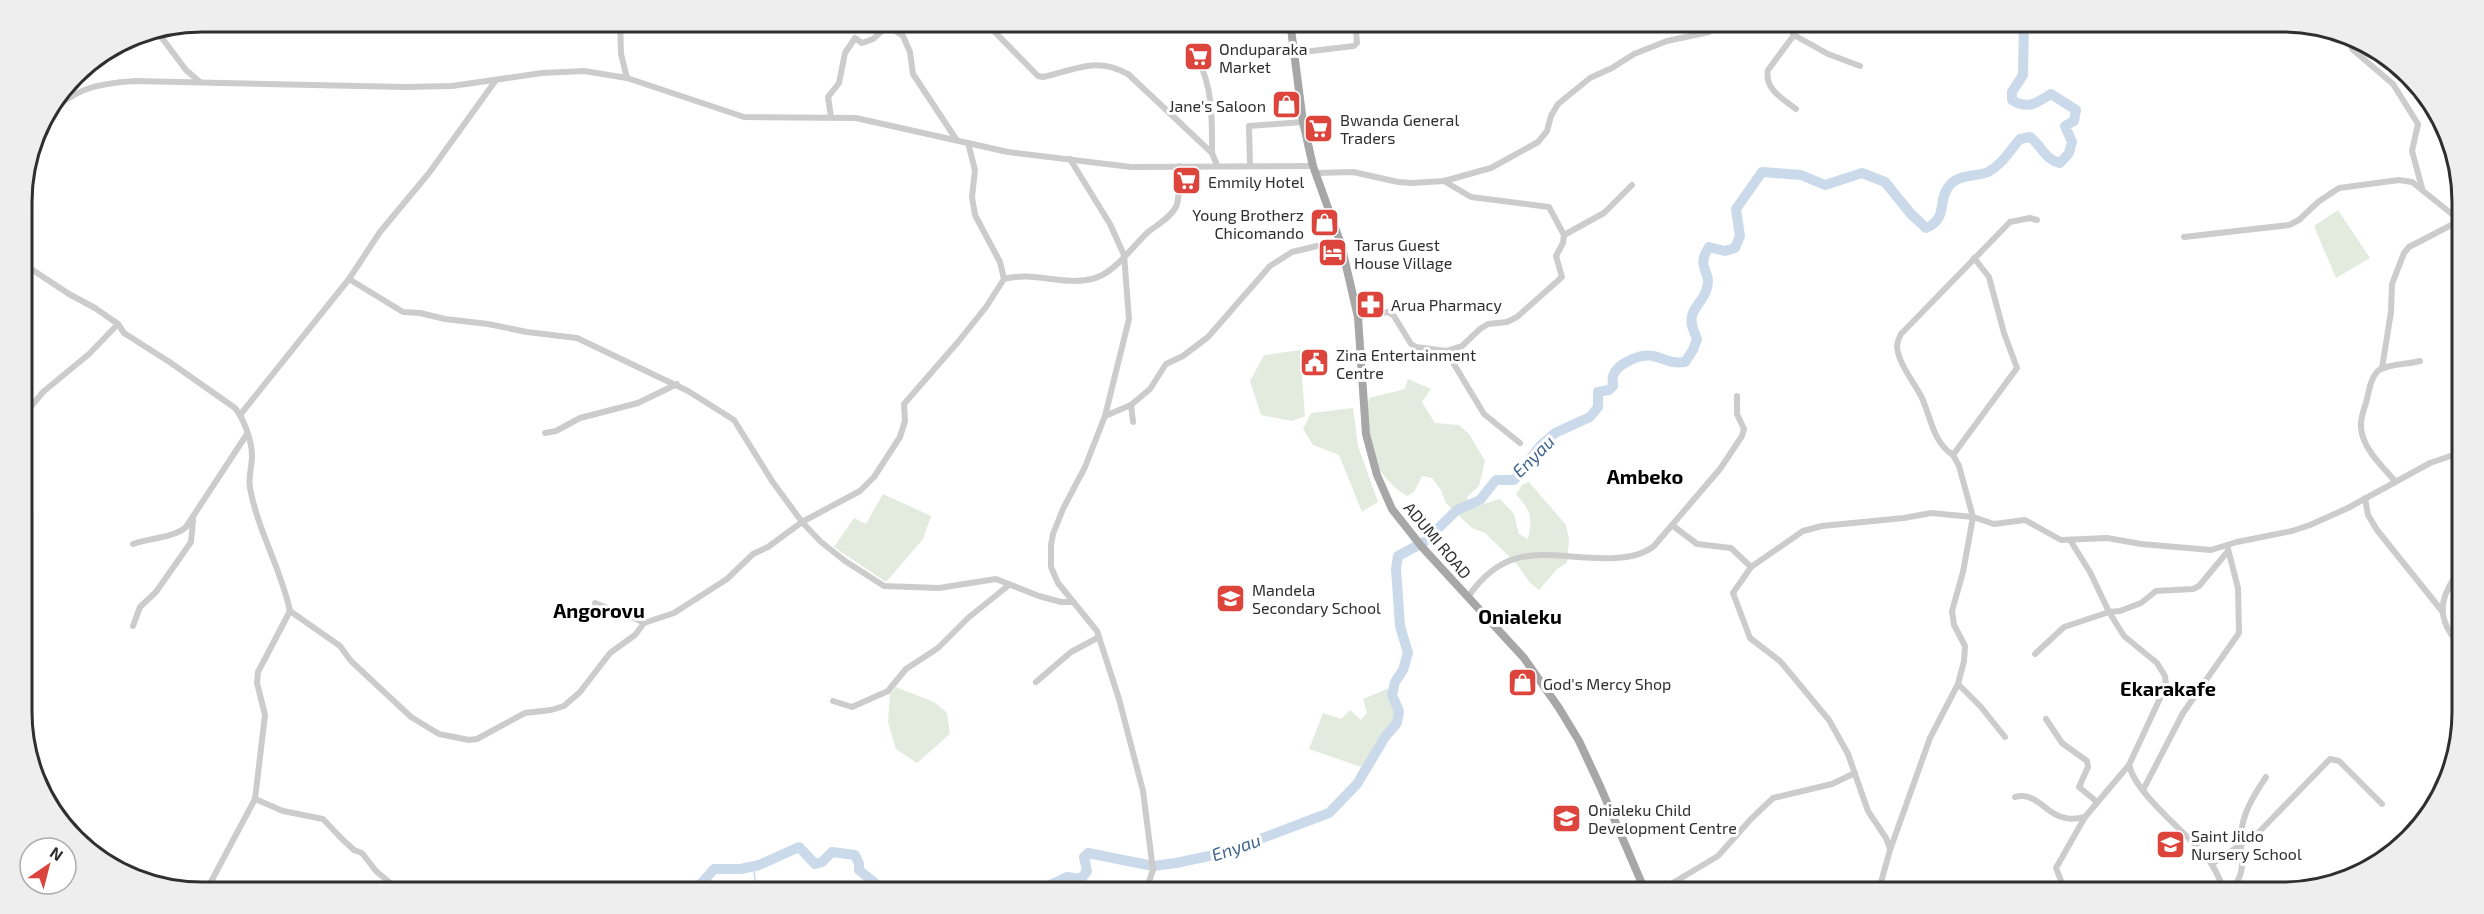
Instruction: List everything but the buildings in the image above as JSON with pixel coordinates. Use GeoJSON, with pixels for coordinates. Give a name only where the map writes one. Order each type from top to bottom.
{"type":"FeatureCollection","features":[{"type":"Feature","properties":{"kind":"main road","name":"ADUMI ROAD"},"geometry":{"type":"LineString","coordinates":[[1292,32],[1303,122],[1315,169],[1341,244],[1358,317],[1369,451],[1392,508],[1420,545],[1524,658],[1559,708],[1579,741],[1625,838],[1642,882]]}},
{"type":"Feature","properties":{"kind":"street"},"geometry":{"type":"LineString","coordinates":[[620,32],[621,54],[627,78]]}},
{"type":"Feature","properties":{"kind":"street"},"geometry":{"type":"LineString","coordinates":[[831,117],[828,97],[839,83],[845,53],[855,38],[862,42],[873,39],[881,32]]}},
{"type":"Feature","properties":{"kind":"street"},"geometry":{"type":"LineString","coordinates":[[897,32],[903,36],[910,52],[913,74],[956,139]]}},
{"type":"Feature","properties":{"kind":"street"},"geometry":{"type":"LineString","coordinates":[[993,32],[1038,76],[1043,77],[1087,65],[1101,64],[1116,67],[1128,74],[1212,153]]}},
{"type":"Feature","properties":{"kind":"street"},"geometry":{"type":"LineString","coordinates":[[1295,53],[1354,46],[1357,44],[1355,32]]}},
{"type":"Feature","properties":{"kind":"street"},"geometry":{"type":"LineString","coordinates":[[67,98],[101,83],[135,81],[405,87],[452,86],[542,73],[584,72],[627,78],[744,117],[856,118],[1008,152],[1131,167],[1217,165],[1315,169],[1353,172],[1398,182],[1444,180],[1491,168],[1534,145],[1547,131],[1551,116],[1558,104],[1595,75],[1612,68],[1634,54],[1667,41],[1709,32]]}},
{"type":"Feature","properties":{"kind":"street"},"geometry":{"type":"LineString","coordinates":[[1792,32],[1828,54],[1860,66]]}},
{"type":"Feature","properties":{"kind":"street"},"geometry":{"type":"LineString","coordinates":[[1794,35],[1768,70],[1766,77],[1778,95],[1796,109]]}},
{"type":"Feature","properties":{"kind":"street"},"geometry":{"type":"LineString","coordinates":[[161,37],[186,70],[200,82]]}},
{"type":"Feature","properties":{"kind":"street"},"geometry":{"type":"LineString","coordinates":[[2352,47],[2393,84],[2418,124],[2412,151],[2422,189]]}},
{"type":"Feature","properties":{"kind":"street"},"geometry":{"type":"LineString","coordinates":[[1198,59],[1207,77],[1210,93],[1212,153],[1217,165]]}},
{"type":"Feature","properties":{"kind":"street"},"geometry":{"type":"LineString","coordinates":[[240,415],[349,279],[380,232],[429,173],[496,80]]}},
{"type":"Feature","properties":{"kind":"street"},"geometry":{"type":"LineString","coordinates":[[1250,166],[1249,126],[1303,122]]}},
{"type":"Feature","properties":{"kind":"street"},"geometry":{"type":"LineString","coordinates":[[968,143],[975,170],[972,197],[975,216],[1000,262],[1004,279]]}},
{"type":"Feature","properties":{"kind":"street"},"geometry":{"type":"LineString","coordinates":[[1070,159],[1110,224],[1124,255],[1129,319],[1105,416],[1085,467],[1063,509],[1051,545],[1053,576],[1072,602],[1091,621],[1099,637],[1122,707],[1143,791],[1153,870],[1149,882]]}},
{"type":"Feature","properties":{"kind":"street"},"geometry":{"type":"LineString","coordinates":[[596,603],[623,615],[631,615],[644,623],[651,623],[682,608],[727,579],[753,554],[768,547],[802,522],[860,490],[874,477],[900,437],[905,422],[904,404],[965,333],[1004,279],[1022,277],[1076,281],[1094,279],[1111,269],[1170,215],[1177,204],[1179,166]]}},
{"type":"Feature","properties":{"kind":"street"},"geometry":{"type":"LineString","coordinates":[[1358,317],[1388,312],[1394,316],[1411,344],[1416,347],[1446,351],[1462,345],[1488,324],[1506,322],[1517,317],[1562,278],[1556,256],[1563,243],[1564,235],[1549,207],[1471,197],[1444,180]]}},
{"type":"Feature","properties":{"kind":"street"},"geometry":{"type":"LineString","coordinates":[[2184,237],[2289,225],[2299,220],[2330,193],[2350,186],[2399,180],[2412,182],[2452,215]]}},
{"type":"Feature","properties":{"kind":"street"},"geometry":{"type":"LineString","coordinates":[[1564,235],[1601,216],[1632,185]]}},
{"type":"Feature","properties":{"kind":"street"},"geometry":{"type":"LineString","coordinates":[[1881,882],[1890,850],[1930,738],[1958,684],[1964,661],[1965,646],[1954,625],[1952,611],[1963,572],[1973,517],[1959,466],[1931,427],[1923,400],[1902,362],[1897,348],[1898,340],[1901,334],[2010,222],[2030,218],[2037,220]]}},
{"type":"Feature","properties":{"kind":"street"},"geometry":{"type":"LineString","coordinates":[[2395,481],[2374,458],[2361,426],[2372,380],[2382,368],[2391,312],[2392,284],[2404,253],[2409,247],[2452,226]]}},
{"type":"Feature","properties":{"kind":"street"},"geometry":{"type":"LineString","coordinates":[[1105,416],[1131,405],[1150,389],[1166,364],[1183,356],[1213,332],[1270,266],[1296,251],[1317,246]]}},
{"type":"Feature","properties":{"kind":"street"},"geometry":{"type":"LineString","coordinates":[[1953,455],[2017,368],[2004,333],[1989,277],[1974,258]]}},
{"type":"Feature","properties":{"kind":"street"},"geometry":{"type":"LineString","coordinates":[[32,270],[95,308],[117,324],[124,333],[235,408],[247,434],[252,453],[250,490],[264,541],[285,587],[290,611],[258,672],[257,683],[265,715],[255,799],[211,882]]}},
{"type":"Feature","properties":{"kind":"street"},"geometry":{"type":"LineString","coordinates":[[349,279],[403,312],[577,338],[677,384],[734,420],[757,459],[802,522],[844,561],[884,586],[939,588],[991,579],[1000,580],[1061,602],[1072,602]]}},
{"type":"Feature","properties":{"kind":"street"},"geometry":{"type":"LineString","coordinates":[[32,405],[43,392],[89,354],[117,324]]}},
{"type":"Feature","properties":{"kind":"street"},"geometry":{"type":"LineString","coordinates":[[1446,351],[1484,414],[1520,443]]}},
{"type":"Feature","properties":{"kind":"street"},"geometry":{"type":"LineString","coordinates":[[2382,368],[2420,361]]}},
{"type":"Feature","properties":{"kind":"street"},"geometry":{"type":"LineString","coordinates":[[545,433],[556,431],[580,418],[638,403],[677,384]]}},
{"type":"Feature","properties":{"kind":"street"},"geometry":{"type":"LineString","coordinates":[[1468,597],[1479,583],[1498,567],[1524,555],[1548,554],[1586,559],[1634,557],[1654,546],[1720,469],[1744,432],[1737,414],[1737,396]]}},
{"type":"Feature","properties":{"kind":"street"},"geometry":{"type":"LineString","coordinates":[[1131,405],[1133,422]]}},
{"type":"Feature","properties":{"kind":"street"},"geometry":{"type":"LineString","coordinates":[[133,544],[145,539],[180,532],[193,519],[247,434]]}},
{"type":"Feature","properties":{"kind":"street"},"geometry":{"type":"LineString","coordinates":[[1890,850],[1886,838],[1868,811],[1841,740],[1817,703],[1780,661],[1748,634],[1733,593],[1751,567],[1803,531],[1822,526],[1931,513],[1973,517],[1994,524],[2025,520],[2056,538],[2070,540],[2085,537],[2108,537],[2141,544],[2211,550],[2228,548],[2292,531],[2348,508],[2430,463],[2452,455]]}},
{"type":"Feature","properties":{"kind":"street"},"geometry":{"type":"LineString","coordinates":[[2365,498],[2368,515],[2376,530],[2405,562],[2442,611]]}},
{"type":"Feature","properties":{"kind":"street"},"geometry":{"type":"LineString","coordinates":[[133,626],[140,608],[156,592],[191,542],[193,519]]}},
{"type":"Feature","properties":{"kind":"street"},"geometry":{"type":"LineString","coordinates":[[1672,525],[1697,544],[1731,548],[1751,567]]}},
{"type":"Feature","properties":{"kind":"street"},"geometry":{"type":"LineString","coordinates":[[2061,882],[2055,868],[2085,817],[2130,765],[2166,686],[2165,676],[2157,663],[2124,636],[2070,540]]}},
{"type":"Feature","properties":{"kind":"street"},"geometry":{"type":"LineString","coordinates":[[2035,654],[2064,627],[2141,603],[2156,591],[2196,588],[2228,548]]}},
{"type":"Feature","properties":{"kind":"street"},"geometry":{"type":"LineString","coordinates":[[2143,790],[2183,712],[2239,633],[2238,588],[2228,548]]}},
{"type":"Feature","properties":{"kind":"street"},"geometry":{"type":"LineString","coordinates":[[2452,584],[2447,590],[2442,611],[2442,618],[2452,634]]}},
{"type":"Feature","properties":{"kind":"street"},"geometry":{"type":"LineString","coordinates":[[833,701],[852,707],[888,691],[906,669],[938,648],[968,618],[1009,585]]}},
{"type":"Feature","properties":{"kind":"street"},"geometry":{"type":"LineString","coordinates":[[290,611],[340,646],[356,666],[411,717],[439,734],[469,740],[477,739],[525,712],[551,710],[564,706],[580,692],[610,653],[635,635],[644,623]]}},
{"type":"Feature","properties":{"kind":"street"},"geometry":{"type":"LineString","coordinates":[[1036,682],[1071,652],[1099,637]]}},
{"type":"Feature","properties":{"kind":"street"},"geometry":{"type":"LineString","coordinates":[[1958,684],[1981,707],[2005,737]]}},
{"type":"Feature","properties":{"kind":"street"},"geometry":{"type":"LineString","coordinates":[[2046,719],[2062,742],[2087,761],[2088,764],[2079,787],[2097,802]]}},
{"type":"Feature","properties":{"kind":"street"},"geometry":{"type":"LineString","coordinates":[[2212,864],[2258,833],[2330,759],[2339,761],[2382,804]]}},
{"type":"Feature","properties":{"kind":"street"},"geometry":{"type":"LineString","coordinates":[[2130,765],[2132,775],[2143,790],[2212,864],[2222,882]]}},
{"type":"Feature","properties":{"kind":"street"},"geometry":{"type":"LineString","coordinates":[[1674,882],[1718,856],[1773,798],[1832,784],[1855,773]]}},
{"type":"Feature","properties":{"kind":"street"},"geometry":{"type":"LineString","coordinates":[[2238,882],[2244,860],[2240,845],[2245,815],[2266,777]]}},
{"type":"Feature","properties":{"kind":"street"},"geometry":{"type":"LineString","coordinates":[[2015,797],[2026,796],[2036,799],[2047,810],[2066,819],[2085,817]]}},
{"type":"Feature","properties":{"kind":"street"},"geometry":{"type":"LineString","coordinates":[[255,799],[283,811],[323,819],[354,850],[362,853],[376,871],[389,882]]}},
{"type":"Feature","properties":{"kind":"shaded area"},"geometry":{"type":"Polygon","coordinates":[[[2338,210],[2370,258],[2336,278],[2314,226],[2338,210]]]}},
{"type":"Feature","properties":{"kind":"shaded area"},"geometry":{"type":"Polygon","coordinates":[[[1300,350],[1305,416],[1292,421],[1261,415],[1250,381],[1264,355],[1300,350]]]}},
{"type":"Feature","properties":{"kind":"shaded area"},"geometry":{"type":"Polygon","coordinates":[[[1408,379],[1431,389],[1422,402],[1435,423],[1459,425],[1469,434],[1485,461],[1479,486],[1467,497],[1470,508],[1500,499],[1514,514],[1519,534],[1528,539],[1530,515],[1516,494],[1522,485],[1529,482],[1566,525],[1569,540],[1567,563],[1557,569],[1539,590],[1530,583],[1517,564],[1485,533],[1472,528],[1446,503],[1441,490],[1432,478],[1422,476],[1414,492],[1407,496],[1389,482],[1378,467],[1370,439],[1369,398],[1405,389],[1408,379]]]}},
{"type":"Feature","properties":{"kind":"shaded area"},"geometry":{"type":"Polygon","coordinates":[[[1353,408],[1358,446],[1378,502],[1362,512],[1339,455],[1313,445],[1303,429],[1311,413],[1353,408]]]}},
{"type":"Feature","properties":{"kind":"shaded area"},"geometry":{"type":"Polygon","coordinates":[[[883,494],[931,516],[923,539],[886,582],[834,547],[854,518],[866,524],[883,494]]]}},
{"type":"Feature","properties":{"kind":"shaded area"},"geometry":{"type":"Polygon","coordinates":[[[896,687],[934,702],[947,713],[950,734],[917,763],[896,749],[888,722],[890,694],[896,687]]]}},
{"type":"Feature","properties":{"kind":"shaded area"},"geometry":{"type":"Polygon","coordinates":[[[1389,688],[1395,710],[1392,722],[1381,735],[1364,768],[1309,749],[1323,713],[1341,719],[1350,710],[1361,720],[1367,713],[1363,699],[1389,688]]]}},
{"type":"Feature","properties":{"kind":"waterway","name":"Enyau"},"geometry":{"type":"LineString","coordinates":[[1056,882],[1067,877],[1081,879],[1087,871],[1084,857],[1088,853],[1153,866],[1176,863],[1223,853],[1329,813],[1357,784],[1385,737],[1397,723],[1399,711],[1392,695],[1395,682],[1403,670],[1408,653],[1400,626],[1396,569],[1398,556],[1424,542],[1457,510],[1480,500],[1496,480],[1514,480],[1540,446],[1555,433],[1590,417],[1598,407],[1598,392],[1609,390],[1613,386],[1613,377],[1619,367],[1642,356],[1685,362],[1697,339],[1692,325],[1692,316],[1708,284],[1703,261],[1705,255],[1709,247],[1725,251],[1735,248],[1740,236],[1736,209],[1762,172],[1801,175],[1825,185],[1862,173],[1885,182],[1911,214],[1926,228],[1938,219],[1946,191],[1953,182],[1993,169],[2020,139],[2030,137],[2047,156],[2060,163],[2069,153],[2072,142],[2065,126],[2074,121],[2076,110],[2051,94],[2027,105],[2012,100],[2012,92],[2023,75],[2024,32]]}},
{"type":"Feature","properties":{"kind":"waterway","name":"Enyau"},"geometry":{"type":"LineString","coordinates":[[703,882],[714,869],[741,869],[759,865],[799,847],[815,864],[822,862],[832,852],[855,855],[859,870],[874,882]]}},
{"type":"Feature","properties":{"kind":"waterway"},"geometry":{"type":"LineString","coordinates":[[755,882],[754,872],[759,865]]}},
{"type":"Feature","properties":{"kind":"place","name":"Onduparaka Market"},"geometry":{"type":"Point","coordinates":[1198,57]}},
{"type":"Feature","properties":{"kind":"place","name":"Jane's Saloon"},"geometry":{"type":"Point","coordinates":[1287,105]}},
{"type":"Feature","properties":{"kind":"place","name":"Bwanda General Traders"},"geometry":{"type":"Point","coordinates":[1319,128]}},
{"type":"Feature","properties":{"kind":"place","name":"Emmily Hotel"},"geometry":{"type":"Point","coordinates":[1187,181]}},
{"type":"Feature","properties":{"kind":"place","name":"Young Brotherz Chicomando"},"geometry":{"type":"Point","coordinates":[1325,223]}},
{"type":"Feature","properties":{"kind":"place","name":"Tarus Guest House Village"},"geometry":{"type":"Point","coordinates":[1333,253]}},
{"type":"Feature","properties":{"kind":"place","name":"Arua Pharmacy"},"geometry":{"type":"Point","coordinates":[1370,304]}},
{"type":"Feature","properties":{"kind":"place","name":"Zina Entertainment Centre"},"geometry":{"type":"Point","coordinates":[1315,363]}},
{"type":"Feature","properties":{"kind":"place","name":"Mandela Secondary School"},"geometry":{"type":"Point","coordinates":[1231,598]}},
{"type":"Feature","properties":{"kind":"place","name":"God's Mercy Shop"},"geometry":{"type":"Point","coordinates":[1522,683]}},
{"type":"Feature","properties":{"kind":"place","name":"Onialeku Child Development Centre"},"geometry":{"type":"Point","coordinates":[1567,818]}},
{"type":"Feature","properties":{"kind":"place","name":"Saint Jildo Nursery School"},"geometry":{"type":"Point","coordinates":[2170,844]}},
{"type":"Feature","properties":{"kind":"district","name":"Ambeko"},"geometry":{"type":"Point","coordinates":[1645,476]}},
{"type":"Feature","properties":{"kind":"district","name":"Angorovu"},"geometry":{"type":"Point","coordinates":[599,610]}},
{"type":"Feature","properties":{"kind":"district","name":"Onialeku"},"geometry":{"type":"Point","coordinates":[1520,616]}},
{"type":"Feature","properties":{"kind":"district","name":"Ekarakafe"},"geometry":{"type":"Point","coordinates":[2168,688]}}]}
